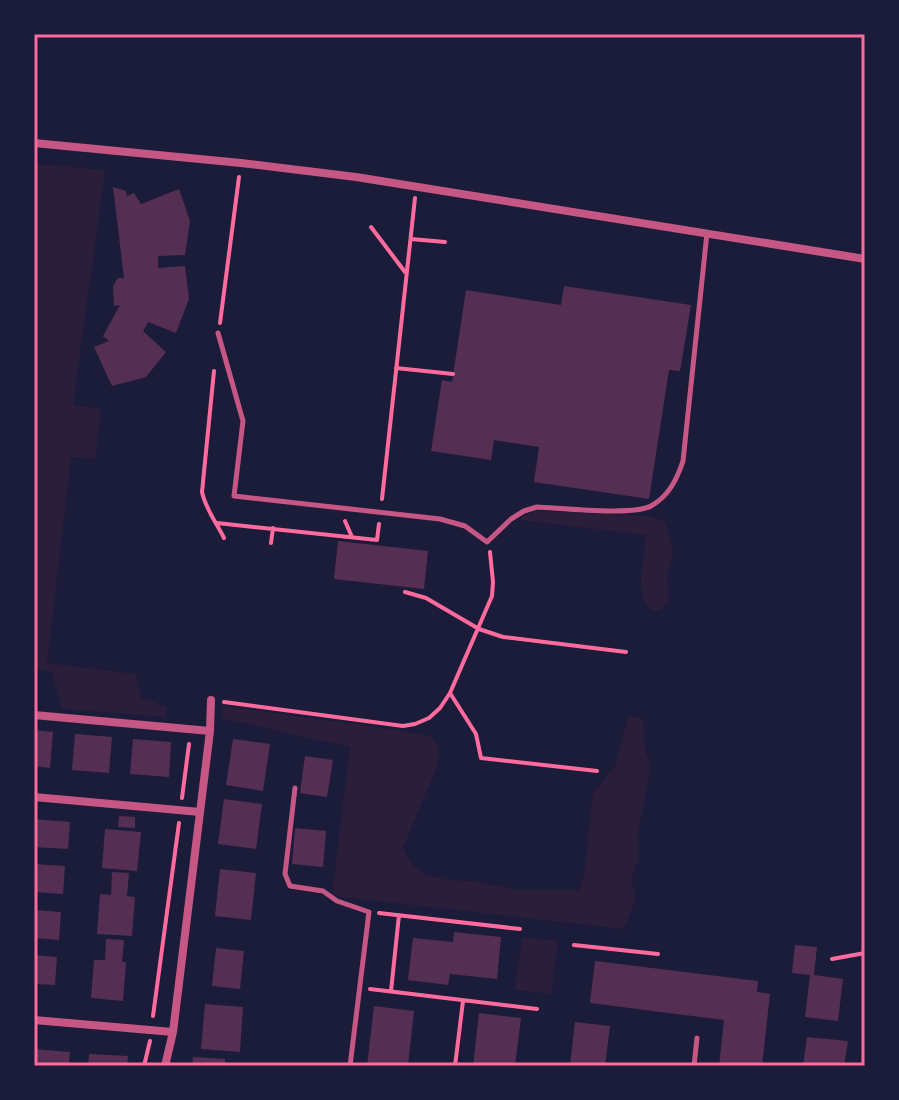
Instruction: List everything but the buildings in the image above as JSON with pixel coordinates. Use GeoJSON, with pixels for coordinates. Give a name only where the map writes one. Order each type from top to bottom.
{"type":"FeatureCollection","features":[{"type":"Feature","properties":{"kind":"street"},"geometry":{"type":"LineString","coordinates":[[34,143],[241,163],[416,186],[865,259]]}},
{"type":"Feature","properties":{"kind":"street"},"geometry":{"type":"LineString","coordinates":[[165,1066],[173,1032],[210,731],[211,700]]}},
{"type":"Feature","properties":{"kind":"street"},"geometry":{"type":"LineString","coordinates":[[34,715],[210,731]]}},
{"type":"Feature","properties":{"kind":"street"},"geometry":{"type":"LineString","coordinates":[[34,797],[200,812]]}},
{"type":"Feature","properties":{"kind":"street"},"geometry":{"type":"LineString","coordinates":[[34,1020],[173,1032]]}},
{"type":"Feature","properties":{"kind":"lane"},"geometry":{"type":"LineString","coordinates":[[218,333],[243,421],[234,496],[440,519],[465,526],[487,542],[524,511],[537,507],[629,511],[648,508],[676,482],[683,461],[707,232]]}},
{"type":"Feature","properties":{"kind":"lane"},"geometry":{"type":"LineString","coordinates":[[295,788],[285,874],[290,886],[323,891],[337,901],[369,912],[350,1066]]}},
{"type":"Feature","properties":{"kind":"lane"},"geometry":{"type":"LineString","coordinates":[[694,1066],[697,1038]]}},
{"type":"Feature","properties":{"kind":"path"},"geometry":{"type":"LineString","coordinates":[[384,485],[416,186]]}},
{"type":"Feature","properties":{"kind":"path"},"geometry":{"type":"LineString","coordinates":[[371,227],[407,274]]}},
{"type":"Feature","properties":{"kind":"path"},"geometry":{"type":"LineString","coordinates":[[411,239],[445,242]]}},
{"type":"Feature","properties":{"kind":"path"},"geometry":{"type":"LineString","coordinates":[[396,368],[453,374]]}},
{"type":"Feature","properties":{"kind":"path"},"geometry":{"type":"LineString","coordinates":[[217,523],[377,540]]}},
{"type":"Feature","properties":{"kind":"path"},"geometry":{"type":"LineString","coordinates":[[271,543],[273,528]]}},
{"type":"Feature","properties":{"kind":"path"},"geometry":{"type":"LineString","coordinates":[[211,700],[403,726],[429,718],[450,693],[492,596],[487,542]]}},
{"type":"Feature","properties":{"kind":"path"},"geometry":{"type":"LineString","coordinates":[[405,592],[447,608],[479,629],[503,637],[626,652]]}},
{"type":"Feature","properties":{"kind":"path"},"geometry":{"type":"LineString","coordinates":[[450,693],[476,734],[481,758],[597,771]]}},
{"type":"Feature","properties":{"kind":"path"},"geometry":{"type":"LineString","coordinates":[[144,1066],[152,1030],[191,729]]}},
{"type":"Feature","properties":{"kind":"path"},"geometry":{"type":"LineString","coordinates":[[369,912],[520,929]]}},
{"type":"Feature","properties":{"kind":"path"},"geometry":{"type":"LineString","coordinates":[[391,991],[399,915]]}},
{"type":"Feature","properties":{"kind":"path"},"geometry":{"type":"LineString","coordinates":[[574,945],[658,954]]}},
{"type":"Feature","properties":{"kind":"path"},"geometry":{"type":"LineString","coordinates":[[832,959],[865,953]]}},
{"type":"Feature","properties":{"kind":"path"},"geometry":{"type":"LineString","coordinates":[[360,987],[537,1009]]}},
{"type":"Feature","properties":{"kind":"path"},"geometry":{"type":"LineString","coordinates":[[455,1066],[463,1000]]}},
{"type":"Feature","properties":{"kind":"shaded area"},"geometry":{"type":"Polygon","coordinates":[[[34,164],[105,170],[73,405],[101,409],[95,459],[71,457],[47,663],[135,674],[142,698],[167,707],[166,717],[62,709],[52,672],[34,669],[34,164]]]}},
{"type":"Feature","properties":{"kind":"shaded area"},"geometry":{"type":"Polygon","coordinates":[[[540,511],[649,516],[665,522],[673,552],[667,575],[669,601],[661,610],[652,611],[642,595],[646,535],[520,520],[526,514],[540,511]]]}},
{"type":"Feature","properties":{"kind":"shaded area"},"geometry":{"type":"Polygon","coordinates":[[[223,706],[432,737],[439,749],[438,764],[403,848],[413,865],[424,874],[519,890],[579,890],[584,876],[593,793],[615,766],[629,715],[643,719],[645,750],[651,766],[638,834],[639,858],[631,879],[636,899],[624,929],[332,896],[350,747],[221,718],[223,706]]]}},
{"type":"Feature","properties":{"kind":"shaded area"},"geometry":{"type":"Polygon","coordinates":[[[522,937],[558,941],[551,994],[515,990],[522,937]]]}}]}
